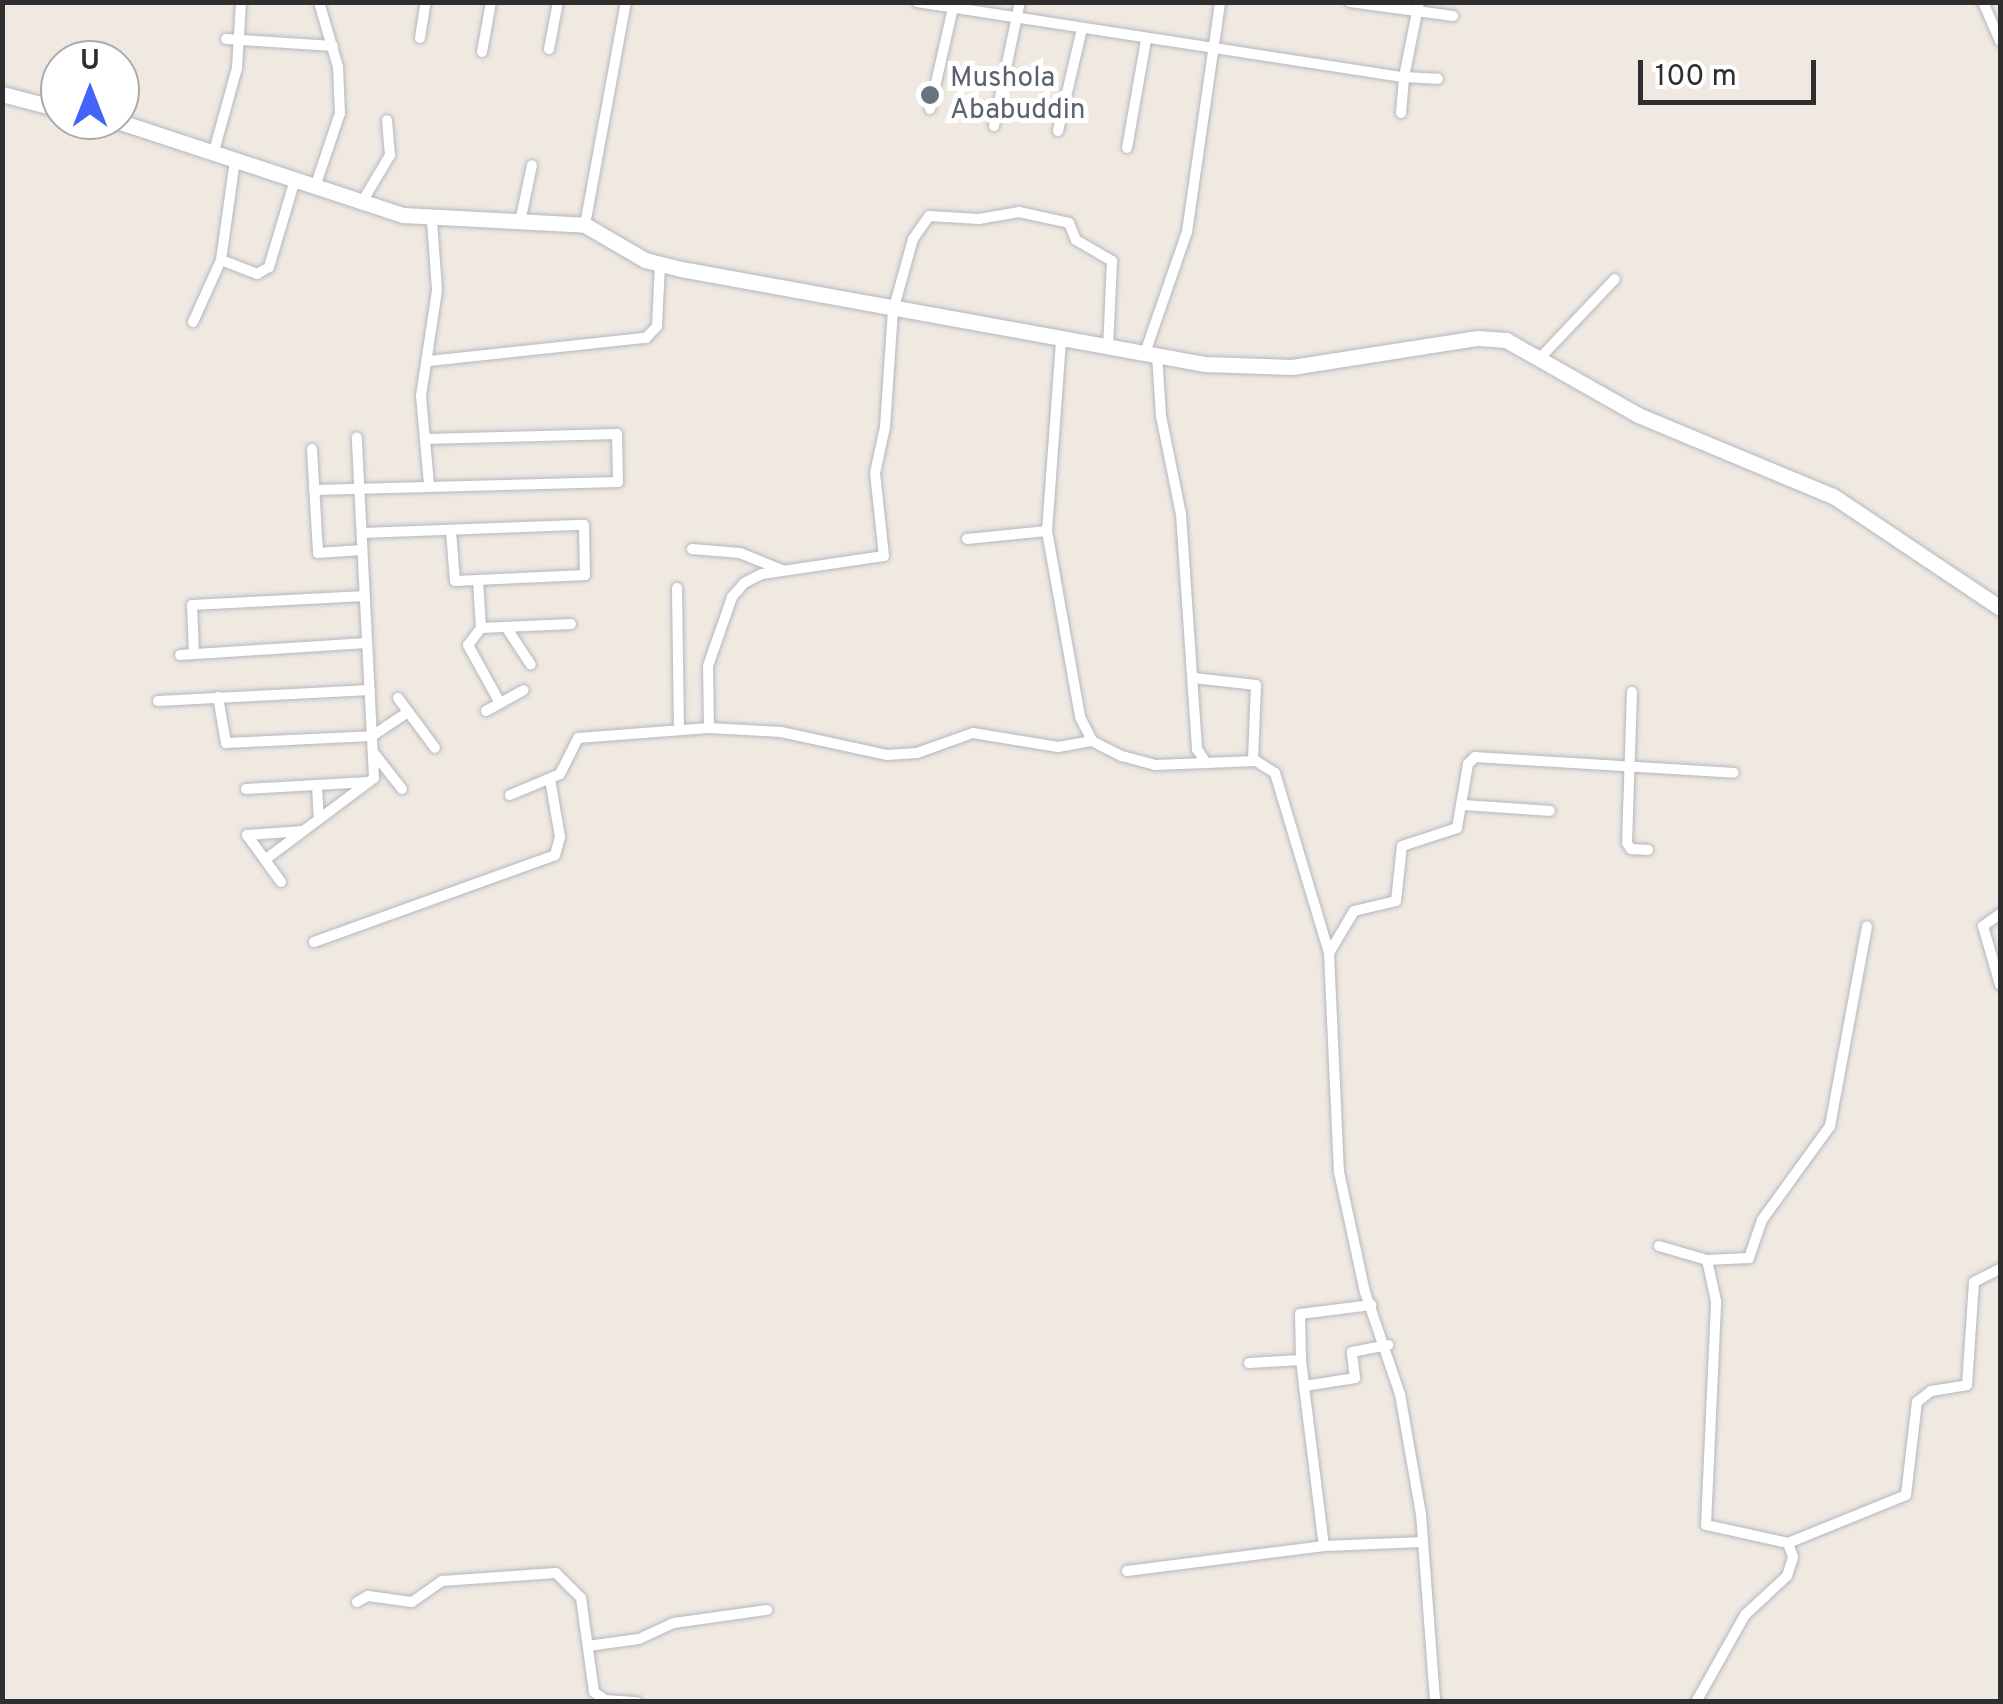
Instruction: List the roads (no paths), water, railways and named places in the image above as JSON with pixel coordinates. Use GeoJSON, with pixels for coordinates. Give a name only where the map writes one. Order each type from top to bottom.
{"type":"FeatureCollection","features":[{"type":"Feature","properties":{"kind":"street"},"geometry":{"type":"LineString","coordinates":[[214,150],[240,40],[241,2]]}},
{"type":"Feature","properties":{"kind":"street"},"geometry":{"type":"LineString","coordinates":[[315,187],[340,113],[334,46],[319,2]]}},
{"type":"Feature","properties":{"kind":"street"},"geometry":{"type":"LineString","coordinates":[[420,38],[426,2]]}},
{"type":"Feature","properties":{"kind":"street"},"geometry":{"type":"LineString","coordinates":[[482,52],[492,2]]}},
{"type":"Feature","properties":{"kind":"street"},"geometry":{"type":"LineString","coordinates":[[549,49],[558,2]]}},
{"type":"Feature","properties":{"kind":"street"},"geometry":{"type":"LineString","coordinates":[[585,225],[626,2]]}},
{"type":"Feature","properties":{"kind":"street"},"geometry":{"type":"LineString","coordinates":[[917,2],[1212,50],[1438,79]]}},
{"type":"Feature","properties":{"kind":"street"},"geometry":{"type":"LineString","coordinates":[[994,126],[1020,2]]}},
{"type":"Feature","properties":{"kind":"street"},"geometry":{"type":"LineString","coordinates":[[1206,763],[1196,741],[1180,514],[1151,354],[1187,232],[1220,2]]}},
{"type":"Feature","properties":{"kind":"street"},"geometry":{"type":"LineString","coordinates":[[1350,2],[1419,7],[1453,16]]}},
{"type":"Feature","properties":{"kind":"street"},"geometry":{"type":"LineString","coordinates":[[1984,2],[2000,41]]}},
{"type":"Feature","properties":{"kind":"street"},"geometry":{"type":"LineString","coordinates":[[1401,114],[1404,77],[1419,7]]}},
{"type":"Feature","properties":{"kind":"street"},"geometry":{"type":"LineString","coordinates":[[930,109],[953,8]]}},
{"type":"Feature","properties":{"kind":"street"},"geometry":{"type":"LineString","coordinates":[[1058,132],[1082,30]]}},
{"type":"Feature","properties":{"kind":"street"},"geometry":{"type":"LineString","coordinates":[[226,39],[334,46]]}},
{"type":"Feature","properties":{"kind":"street"},"geometry":{"type":"LineString","coordinates":[[1126,148],[1146,40]]}},
{"type":"Feature","properties":{"kind":"street"},"geometry":{"type":"LineString","coordinates":[[2,94],[40,104]]}},
{"type":"Feature","properties":{"kind":"street"},"geometry":{"type":"LineString","coordinates":[[362,202],[390,155],[387,120]]}},
{"type":"Feature","properties":{"kind":"street"},"geometry":{"type":"LineString","coordinates":[[140,128],[432,222],[585,225],[660,264],[892,311],[1205,364],[1292,367],[1492,338],[1540,358],[1638,414],[1833,496],[2000,608]]}},
{"type":"Feature","properties":{"kind":"street"},"geometry":{"type":"LineString","coordinates":[[193,322],[221,260],[235,161]]}},
{"type":"Feature","properties":{"kind":"street"},"geometry":{"type":"LineString","coordinates":[[520,222],[532,165]]}},
{"type":"Feature","properties":{"kind":"street"},"geometry":{"type":"LineString","coordinates":[[221,260],[257,274],[269,268],[294,180]]}},
{"type":"Feature","properties":{"kind":"street"},"geometry":{"type":"LineString","coordinates":[[709,728],[708,666],[732,597],[762,574],[884,556],[874,473],[885,427],[892,311],[913,239],[929,216],[1042,216],[1069,223],[1076,240],[1112,261],[1108,348]]}},
{"type":"Feature","properties":{"kind":"street"},"geometry":{"type":"LineString","coordinates":[[428,484],[421,396],[437,290],[432,222]]}},
{"type":"Feature","properties":{"kind":"street"},"geometry":{"type":"LineString","coordinates":[[429,361],[646,338],[657,326],[660,264]]}},
{"type":"Feature","properties":{"kind":"street"},"geometry":{"type":"LineString","coordinates":[[1540,358],[1615,278]]}},
{"type":"Feature","properties":{"kind":"street"},"geometry":{"type":"LineString","coordinates":[[1061,341],[1045,486],[1047,531],[1062,640],[1092,741]]}},
{"type":"Feature","properties":{"kind":"street"},"geometry":{"type":"LineString","coordinates":[[314,490],[618,482],[617,434],[424,438]]}},
{"type":"Feature","properties":{"kind":"street"},"geometry":{"type":"LineString","coordinates":[[266,860],[369,782],[373,751],[357,436]]}},
{"type":"Feature","properties":{"kind":"street"},"geometry":{"type":"LineString","coordinates":[[312,449],[318,553],[362,550]]}},
{"type":"Feature","properties":{"kind":"street"},"geometry":{"type":"LineString","coordinates":[[362,533],[584,525],[585,575],[456,581],[452,531]]}},
{"type":"Feature","properties":{"kind":"street"},"geometry":{"type":"LineString","coordinates":[[967,540],[1047,531]]}},
{"type":"Feature","properties":{"kind":"street"},"geometry":{"type":"LineString","coordinates":[[692,548],[740,553],[783,571]]}},
{"type":"Feature","properties":{"kind":"street"},"geometry":{"type":"LineString","coordinates":[[478,580],[481,628],[468,645],[500,703]]}},
{"type":"Feature","properties":{"kind":"street"},"geometry":{"type":"LineString","coordinates":[[676,588],[679,730]]}},
{"type":"Feature","properties":{"kind":"street"},"geometry":{"type":"LineString","coordinates":[[194,654],[192,605],[365,596]]}},
{"type":"Feature","properties":{"kind":"street"},"geometry":{"type":"LineString","coordinates":[[481,628],[571,624]]}},
{"type":"Feature","properties":{"kind":"street"},"geometry":{"type":"LineString","coordinates":[[506,627],[531,665]]}},
{"type":"Feature","properties":{"kind":"street"},"geometry":{"type":"LineString","coordinates":[[180,654],[367,643]]}},
{"type":"Feature","properties":{"kind":"street"},"geometry":{"type":"LineString","coordinates":[[1194,678],[1256,686],[1253,761]]}},
{"type":"Feature","properties":{"kind":"street"},"geometry":{"type":"LineString","coordinates":[[158,700],[370,690]]}},
{"type":"Feature","properties":{"kind":"street"},"geometry":{"type":"LineString","coordinates":[[486,711],[524,690]]}},
{"type":"Feature","properties":{"kind":"street"},"geometry":{"type":"LineString","coordinates":[[1632,692],[1628,846],[1648,850]]}},
{"type":"Feature","properties":{"kind":"street"},"geometry":{"type":"LineString","coordinates":[[218,698],[226,744],[372,736],[408,712]]}},
{"type":"Feature","properties":{"kind":"street"},"geometry":{"type":"LineString","coordinates":[[398,698],[435,748]]}},
{"type":"Feature","properties":{"kind":"street"},"geometry":{"type":"LineString","coordinates":[[510,796],[550,779],[564,768],[568,747],[578,738],[709,728],[781,732],[887,754],[918,753],[974,733],[1058,748],[1092,741],[1156,765],[1253,761],[1276,773],[1329,953],[1339,1172],[1371,1306],[1388,1345],[1423,1542],[1435,1702]]}},
{"type":"Feature","properties":{"kind":"street"},"geometry":{"type":"LineString","coordinates":[[373,751],[402,789]]}},
{"type":"Feature","properties":{"kind":"street"},"geometry":{"type":"LineString","coordinates":[[1329,953],[1354,911],[1396,901],[1402,846],[1452,833],[1465,805],[1468,764],[1481,755],[1734,773]]}},
{"type":"Feature","properties":{"kind":"street"},"geometry":{"type":"LineString","coordinates":[[314,942],[554,855],[560,837],[550,779]]}},
{"type":"Feature","properties":{"kind":"street"},"geometry":{"type":"LineString","coordinates":[[246,788],[369,782]]}},
{"type":"Feature","properties":{"kind":"street"},"geometry":{"type":"LineString","coordinates":[[317,785],[319,819]]}},
{"type":"Feature","properties":{"kind":"street"},"geometry":{"type":"LineString","coordinates":[[1465,805],[1550,811]]}},
{"type":"Feature","properties":{"kind":"street"},"geometry":{"type":"LineString","coordinates":[[281,882],[247,835],[303,831]]}},
{"type":"Feature","properties":{"kind":"street"},"geometry":{"type":"LineString","coordinates":[[2000,914],[1983,926],[1998,965],[2000,985]]}},
{"type":"Feature","properties":{"kind":"street"},"geometry":{"type":"LineString","coordinates":[[1659,1246],[1707,1260],[1749,1258],[1762,1220],[1830,1126],[1866,926]]}},
{"type":"Feature","properties":{"kind":"street"},"geometry":{"type":"LineString","coordinates":[[1707,1260],[1716,1301],[1706,1525],[1788,1543],[1906,1495],[1917,1402],[1931,1390],[1967,1385],[1974,1282],[2000,1269]]}},
{"type":"Feature","properties":{"kind":"street"},"geometry":{"type":"LineString","coordinates":[[1324,1546],[1301,1360],[1300,1314],[1371,1306]]}},
{"type":"Feature","properties":{"kind":"street"},"geometry":{"type":"LineString","coordinates":[[1304,1386],[1356,1378],[1352,1352],[1388,1345]]}},
{"type":"Feature","properties":{"kind":"street"},"geometry":{"type":"LineString","coordinates":[[1249,1364],[1301,1360]]}},
{"type":"Feature","properties":{"kind":"street"},"geometry":{"type":"LineString","coordinates":[[1127,1572],[1324,1546],[1423,1542]]}},
{"type":"Feature","properties":{"kind":"street"},"geometry":{"type":"LineString","coordinates":[[1696,1702],[1745,1615],[1790,1570],[1788,1543]]}},
{"type":"Feature","properties":{"kind":"street"},"geometry":{"type":"LineString","coordinates":[[357,1602],[368,1596],[412,1602],[442,1580],[556,1573],[581,1598],[598,1698],[637,1702]]}},
{"type":"Feature","properties":{"kind":"street"},"geometry":{"type":"LineString","coordinates":[[588,1646],[639,1639],[674,1623],[767,1610]]}},
{"type":"Feature","properties":{"kind":"place","name":"Mushola Ababuddin"},"geometry":{"type":"Point","coordinates":[930,95]}}]}
